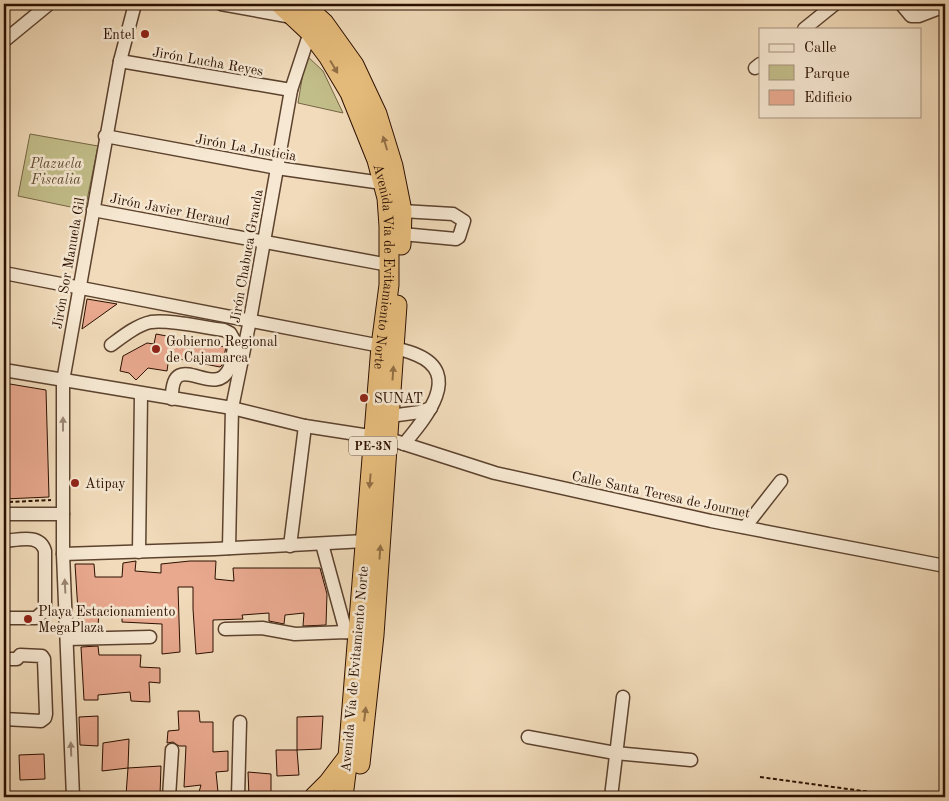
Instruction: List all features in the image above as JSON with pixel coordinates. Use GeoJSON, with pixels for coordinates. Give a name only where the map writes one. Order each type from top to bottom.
{"type":"FeatureCollection","features":[{"type":"Feature","properties":{"kind":"highway","name":"Avenida Vía de Evitamiento Norte"},"geometry":{"type":"LineString","coordinates":[[280,4],[324,23],[354,65],[377,114],[393,166],[402,211],[402,234],[388,347],[389,440],[359,634],[356,797]]}},
{"type":"Feature","properties":{"kind":"highway","name":"Avenida Vía de Evitamiento Norte"},"geometry":{"type":"LineString","coordinates":[[299,11],[310,32],[328,56],[350,93],[377,160],[387,198],[389,226],[389,440],[365,541],[359,634],[343,797]]}},
{"type":"Feature","properties":{"kind":"highway"},"geometry":{"type":"LineString","coordinates":[[314,797],[328,783],[348,757]]}},
{"type":"Feature","properties":{"kind":"street"},"geometry":{"type":"LineString","coordinates":[[4,41],[49,4]]}},
{"type":"Feature","properties":{"kind":"street","name":"Jirón Sor Manuela Gil"},"geometry":{"type":"LineString","coordinates":[[73,797],[63,554],[63,381],[120,61],[135,4]]}},
{"type":"Feature","properties":{"kind":"street"},"geometry":{"type":"LineString","coordinates":[[221,4],[299,11]]}},
{"type":"Feature","properties":{"kind":"street"},"geometry":{"type":"LineString","coordinates":[[805,28],[835,4]]}},
{"type":"Feature","properties":{"kind":"street"},"geometry":{"type":"LineString","coordinates":[[901,4],[911,16],[919,16],[945,6]]}},
{"type":"Feature","properties":{"kind":"street","name":"Jirón Chabuca Granda"},"geometry":{"type":"LineString","coordinates":[[229,548],[232,408],[250,320],[291,90],[310,32]]}},
{"type":"Feature","properties":{"kind":"street","name":"Jirón Lucha Reyes"},"geometry":{"type":"LineString","coordinates":[[120,61],[291,90]]}},
{"type":"Feature","properties":{"kind":"street","name":"Jirón La Justicia"},"geometry":{"type":"LineString","coordinates":[[106,136],[277,168],[382,183]]}},
{"type":"Feature","properties":{"kind":"street","name":"Jirón Javier Heraud"},"geometry":{"type":"LineString","coordinates":[[93,210],[389,265]]}},
{"type":"Feature","properties":{"kind":"street"},"geometry":{"type":"LineString","coordinates":[[402,211],[453,214],[464,221],[459,237],[456,239],[402,234]]}},
{"type":"Feature","properties":{"kind":"street"},"geometry":{"type":"LineString","coordinates":[[4,272],[388,347],[418,355],[432,365],[437,374],[437,396],[431,408],[389,440]]}},
{"type":"Feature","properties":{"kind":"street"},"geometry":{"type":"LineString","coordinates":[[111,345],[131,331],[151,322],[224,330],[230,333],[235,342],[229,370],[218,379],[211,380],[185,374],[178,375],[174,379],[172,399]]}},
{"type":"Feature","properties":{"kind":"street","name":"Calle Santa Teresa de Journet"},"geometry":{"type":"LineString","coordinates":[[4,370],[232,408],[305,426],[389,440],[495,473],[745,527],[945,566]]}},
{"type":"Feature","properties":{"kind":"street"},"geometry":{"type":"LineString","coordinates":[[139,552],[141,394]]}},
{"type":"Feature","properties":{"kind":"street"},"geometry":{"type":"LineString","coordinates":[[390,416],[420,412],[431,408]]}},
{"type":"Feature","properties":{"kind":"street"},"geometry":{"type":"LineString","coordinates":[[290,546],[305,426]]}},
{"type":"Feature","properties":{"kind":"street"},"geometry":{"type":"LineString","coordinates":[[745,527],[781,481]]}},
{"type":"Feature","properties":{"kind":"street"},"geometry":{"type":"LineString","coordinates":[[4,514],[63,514]]}},
{"type":"Feature","properties":{"kind":"street"},"geometry":{"type":"LineString","coordinates":[[4,541],[30,539],[43,544],[45,550],[44,611],[36,618],[4,618]]}},
{"type":"Feature","properties":{"kind":"street"},"geometry":{"type":"LineString","coordinates":[[63,554],[290,546],[365,541]]}},
{"type":"Feature","properties":{"kind":"street"},"geometry":{"type":"LineString","coordinates":[[225,629],[262,628],[296,634],[359,634],[322,544]]}},
{"type":"Feature","properties":{"kind":"street"},"geometry":{"type":"LineString","coordinates":[[67,639],[150,637]]}},
{"type":"Feature","properties":{"kind":"street"},"geometry":{"type":"LineString","coordinates":[[4,660],[17,659],[20,655],[42,656],[44,659],[46,714],[45,718],[41,721],[4,720]]}},
{"type":"Feature","properties":{"kind":"street"},"geometry":{"type":"LineString","coordinates":[[611,797],[623,697]]}},
{"type":"Feature","properties":{"kind":"street"},"geometry":{"type":"LineString","coordinates":[[238,797],[240,722]]}},
{"type":"Feature","properties":{"kind":"street"},"geometry":{"type":"LineString","coordinates":[[528,737],[615,753],[691,760]]}},
{"type":"Feature","properties":{"kind":"street"},"geometry":{"type":"LineString","coordinates":[[169,797],[172,750]]}},
{"type":"Feature","properties":{"kind":"path"},"geometry":{"type":"LineString","coordinates":[[4,502],[63,500]]}},
{"type":"Feature","properties":{"kind":"path"},"geometry":{"type":"LineString","coordinates":[[760,776],[907,797]]}},
{"type":"Feature","properties":{"kind":"green space"},"geometry":{"type":"Polygon","coordinates":[[[306,55],[323,71],[343,113],[298,103],[306,55]]]}},
{"type":"Feature","properties":{"kind":"green space","name":"Plazuela Fiscalia"},"geometry":{"type":"Polygon","coordinates":[[[30,134],[98,146],[85,210],[18,196],[30,134]]]}},
{"type":"Feature","properties":{"kind":"building"},"geometry":{"type":"Polygon","coordinates":[[[87,299],[117,304],[82,329],[87,299]]]}},
{"type":"Feature","properties":{"kind":"building"},"geometry":{"type":"Polygon","coordinates":[[[156,334],[226,347],[222,365],[220,367],[169,357],[167,371],[148,368],[136,380],[129,373],[120,371],[123,356],[147,343],[154,344],[156,334]]]}},
{"type":"Feature","properties":{"kind":"building"},"geometry":{"type":"Polygon","coordinates":[[[4,383],[46,390],[49,497],[4,499],[4,383]]]}},
{"type":"Feature","properties":{"kind":"building"},"geometry":{"type":"Polygon","coordinates":[[[136,561],[135,571],[161,573],[161,564],[216,561],[215,579],[234,581],[233,568],[320,568],[327,594],[326,625],[303,626],[304,613],[285,615],[284,624],[269,621],[269,613],[242,615],[243,619],[213,620],[213,652],[196,654],[193,587],[178,587],[180,652],[162,654],[162,624],[122,622],[122,609],[99,611],[98,627],[79,627],[75,564],[94,564],[95,577],[122,577],[123,563],[136,561]]]}},
{"type":"Feature","properties":{"kind":"building"},"geometry":{"type":"Polygon","coordinates":[[[98,646],[99,655],[141,655],[140,667],[160,668],[160,683],[149,682],[150,702],[131,701],[130,692],[98,695],[98,700],[84,700],[81,647],[98,646]]]}},
{"type":"Feature","properties":{"kind":"building"},"geometry":{"type":"Polygon","coordinates":[[[178,711],[199,711],[200,722],[213,722],[213,752],[228,751],[228,771],[216,772],[218,792],[199,792],[201,785],[184,787],[186,746],[179,746],[173,742],[167,743],[168,731],[179,730],[178,711]]]}},
{"type":"Feature","properties":{"kind":"building"},"geometry":{"type":"Polygon","coordinates":[[[98,716],[98,746],[80,745],[79,717],[98,716]]]}},
{"type":"Feature","properties":{"kind":"building"},"geometry":{"type":"Polygon","coordinates":[[[323,716],[321,749],[297,750],[297,717],[323,716]]]}},
{"type":"Feature","properties":{"kind":"building"},"geometry":{"type":"Polygon","coordinates":[[[129,739],[128,768],[102,771],[103,743],[129,739]]]}},
{"type":"Feature","properties":{"kind":"building"},"geometry":{"type":"Polygon","coordinates":[[[276,750],[297,750],[299,775],[277,776],[276,750]]]}},
{"type":"Feature","properties":{"kind":"building"},"geometry":{"type":"Polygon","coordinates":[[[44,754],[45,779],[20,780],[19,755],[44,754]]]}},
{"type":"Feature","properties":{"kind":"building"},"geometry":{"type":"Polygon","coordinates":[[[161,766],[160,795],[126,795],[128,768],[161,766]]]}},
{"type":"Feature","properties":{"kind":"building"},"geometry":{"type":"Polygon","coordinates":[[[248,772],[271,774],[271,797],[249,797],[248,772]]]}},
{"type":"Feature","properties":{"kind":"place","name":"Entel"},"geometry":{"type":"Point","coordinates":[145,34]}},
{"type":"Feature","properties":{"kind":"place","name":"Gobierno Regional de Cajamarca"},"geometry":{"type":"Point","coordinates":[156,349]}},
{"type":"Feature","properties":{"kind":"place","name":"SUNAT"},"geometry":{"type":"Point","coordinates":[364,398]}},
{"type":"Feature","properties":{"kind":"place","name":"Atipay"},"geometry":{"type":"Point","coordinates":[75,483]}},
{"type":"Feature","properties":{"kind":"place","name":"Playa Estacionamiento MegaPlaza"},"geometry":{"type":"Point","coordinates":[28,619]}}]}
